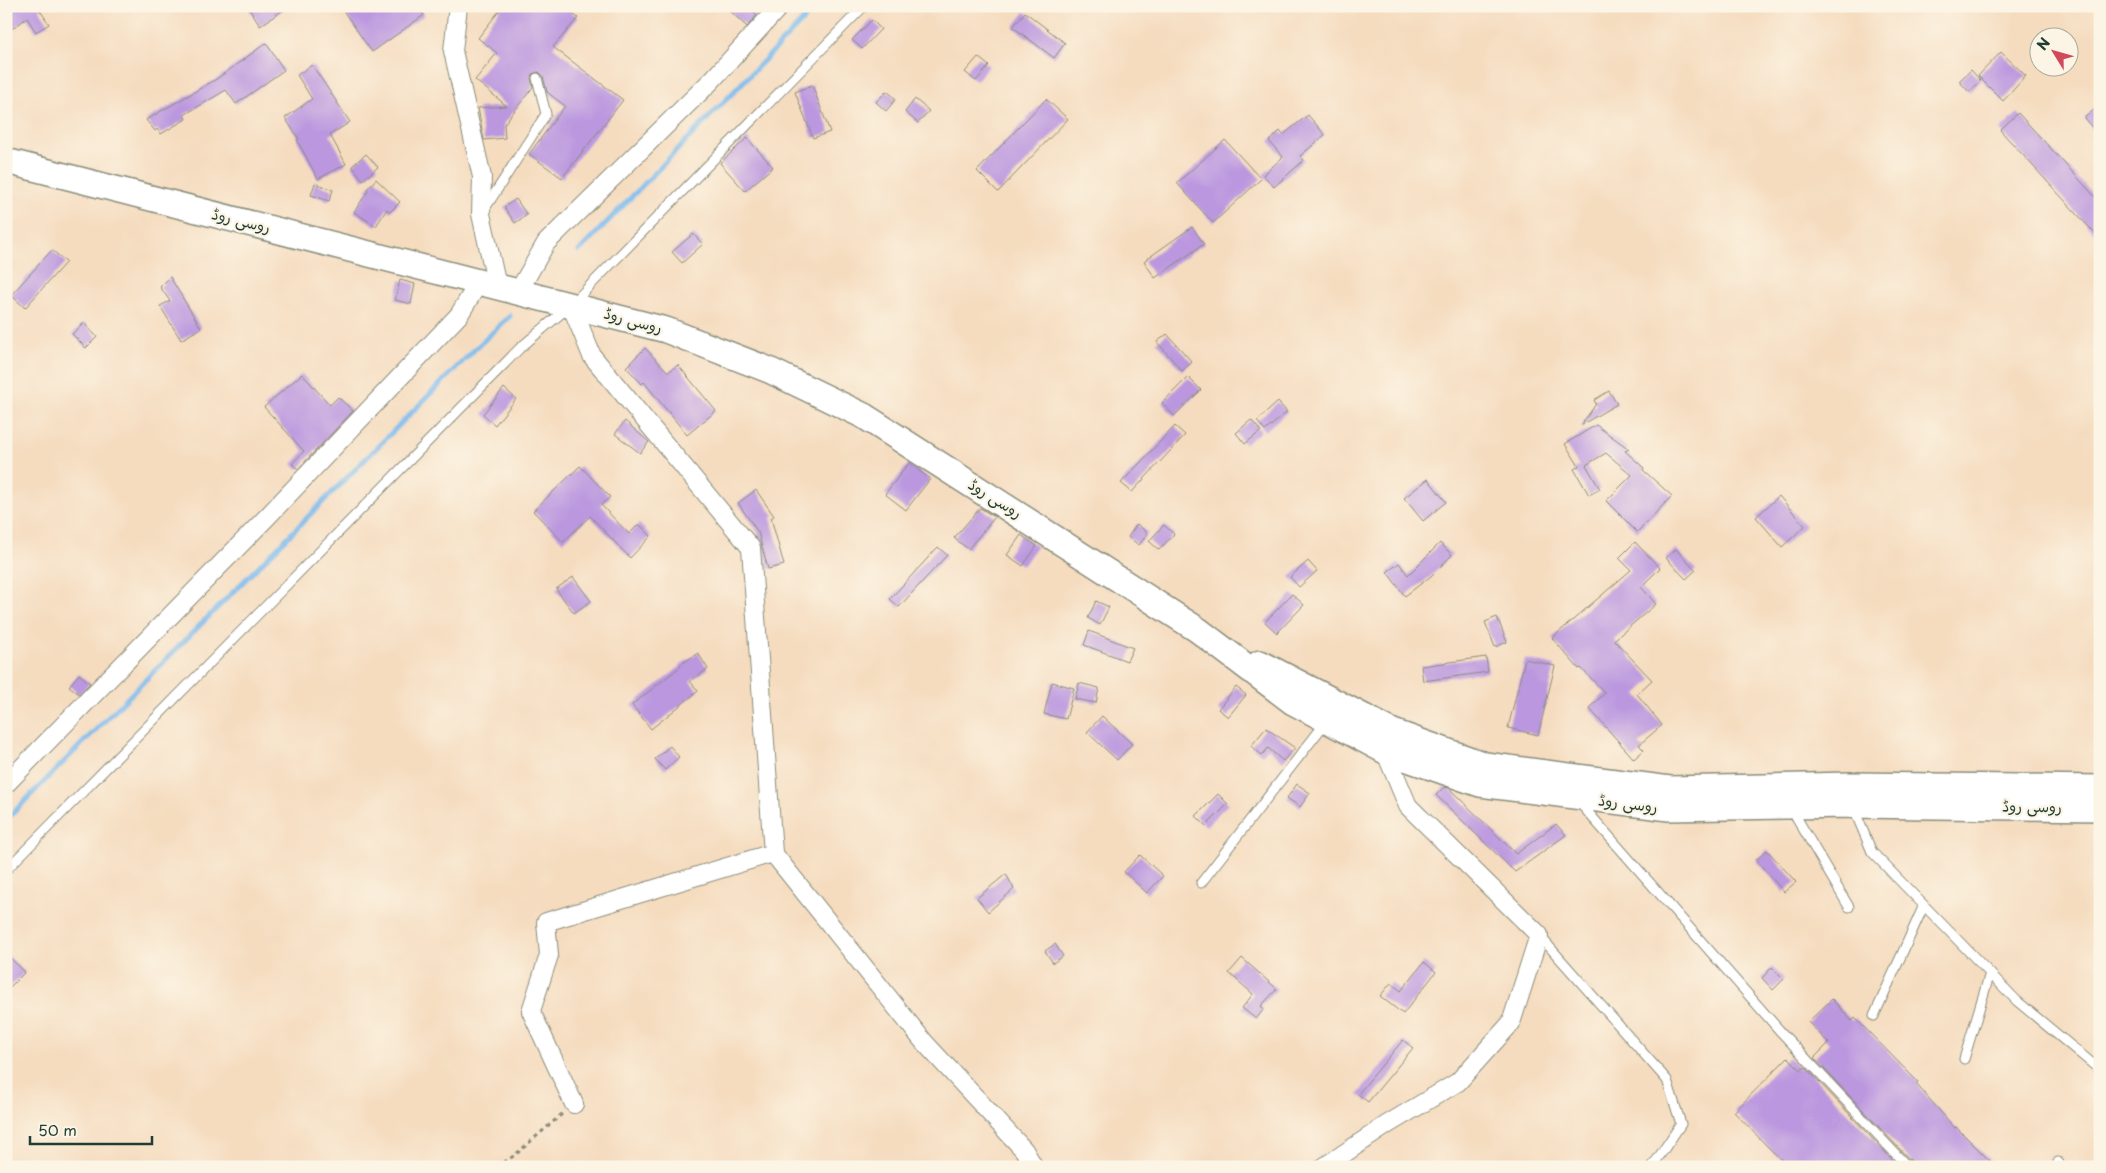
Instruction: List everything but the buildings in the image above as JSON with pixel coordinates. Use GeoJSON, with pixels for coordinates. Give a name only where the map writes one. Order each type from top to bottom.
{"type":"FeatureCollection","features":[{"type":"Feature","properties":{"kind":"main road","name":"روسی روڈ"},"geometry":{"type":"LineString","coordinates":[[6,161],[666,330],[769,370],[864,416],[1198,630],[1293,702],[1385,750],[1480,784],[1669,808],[1851,805],[2100,808]]}},
{"type":"Feature","properties":{"kind":"main road","name":"روسی روڈ"},"geometry":{"type":"LineString","coordinates":[[1198,630],[1393,732],[1485,765],[1670,789],[1851,785],[2100,788]]}},
{"type":"Feature","properties":{"kind":"street"},"geometry":{"type":"LineString","coordinates":[[458,6],[453,51],[482,177],[481,214],[498,287]]}},
{"type":"Feature","properties":{"kind":"street"},"geometry":{"type":"LineString","coordinates":[[6,784],[260,524],[459,315],[498,287],[546,243],[712,80],[780,6]]}},
{"type":"Feature","properties":{"kind":"street"},"geometry":{"type":"LineString","coordinates":[[571,305],[592,356],[751,548],[773,853],[924,1042],[1024,1150],[1034,1167]]}},
{"type":"Feature","properties":{"kind":"street"},"geometry":{"type":"LineString","coordinates":[[1324,1167],[1388,1124],[1458,1082],[1511,1023],[1539,934],[1408,806],[1385,750]]}},
{"type":"Feature","properties":{"kind":"street"},"geometry":{"type":"LineString","coordinates":[[574,1104],[530,1011],[549,955],[546,922],[773,853]]}},
{"type":"Feature","properties":{"kind":"lane"},"geometry":{"type":"LineString","coordinates":[[6,870],[520,348],[571,305],[864,6]]}},
{"type":"Feature","properties":{"kind":"lane"},"geometry":{"type":"LineString","coordinates":[[481,214],[546,114],[537,78]]}},
{"type":"Feature","properties":{"kind":"lane"},"geometry":{"type":"LineString","coordinates":[[1201,883],[1327,720]]}},
{"type":"Feature","properties":{"kind":"lane"},"geometry":{"type":"LineString","coordinates":[[1575,797],[1781,1032],[1908,1167]]}},
{"type":"Feature","properties":{"kind":"lane"},"geometry":{"type":"LineString","coordinates":[[1851,805],[1872,852],[2017,1001],[2100,1070]]}},
{"type":"Feature","properties":{"kind":"lane"},"geometry":{"type":"LineString","coordinates":[[1790,806],[1849,906]]}},
{"type":"Feature","properties":{"kind":"lane"},"geometry":{"type":"LineString","coordinates":[[1874,1016],[1924,905]]}},
{"type":"Feature","properties":{"kind":"lane"},"geometry":{"type":"LineString","coordinates":[[1539,934],[1667,1080],[1681,1124],[1652,1167]]}},
{"type":"Feature","properties":{"kind":"lane"},"geometry":{"type":"LineString","coordinates":[[1964,1059],[1990,973]]}},
{"type":"Feature","properties":{"kind":"path"},"geometry":{"type":"LineString","coordinates":[[497,1167],[516,1155],[574,1104]]}},
{"type":"Feature","properties":{"kind":"waterway"},"geometry":{"type":"LineString","coordinates":[[579,251],[817,6]]}},
{"type":"Feature","properties":{"kind":"waterway"},"geometry":{"type":"LineString","coordinates":[[6,820],[510,316]]}}]}
